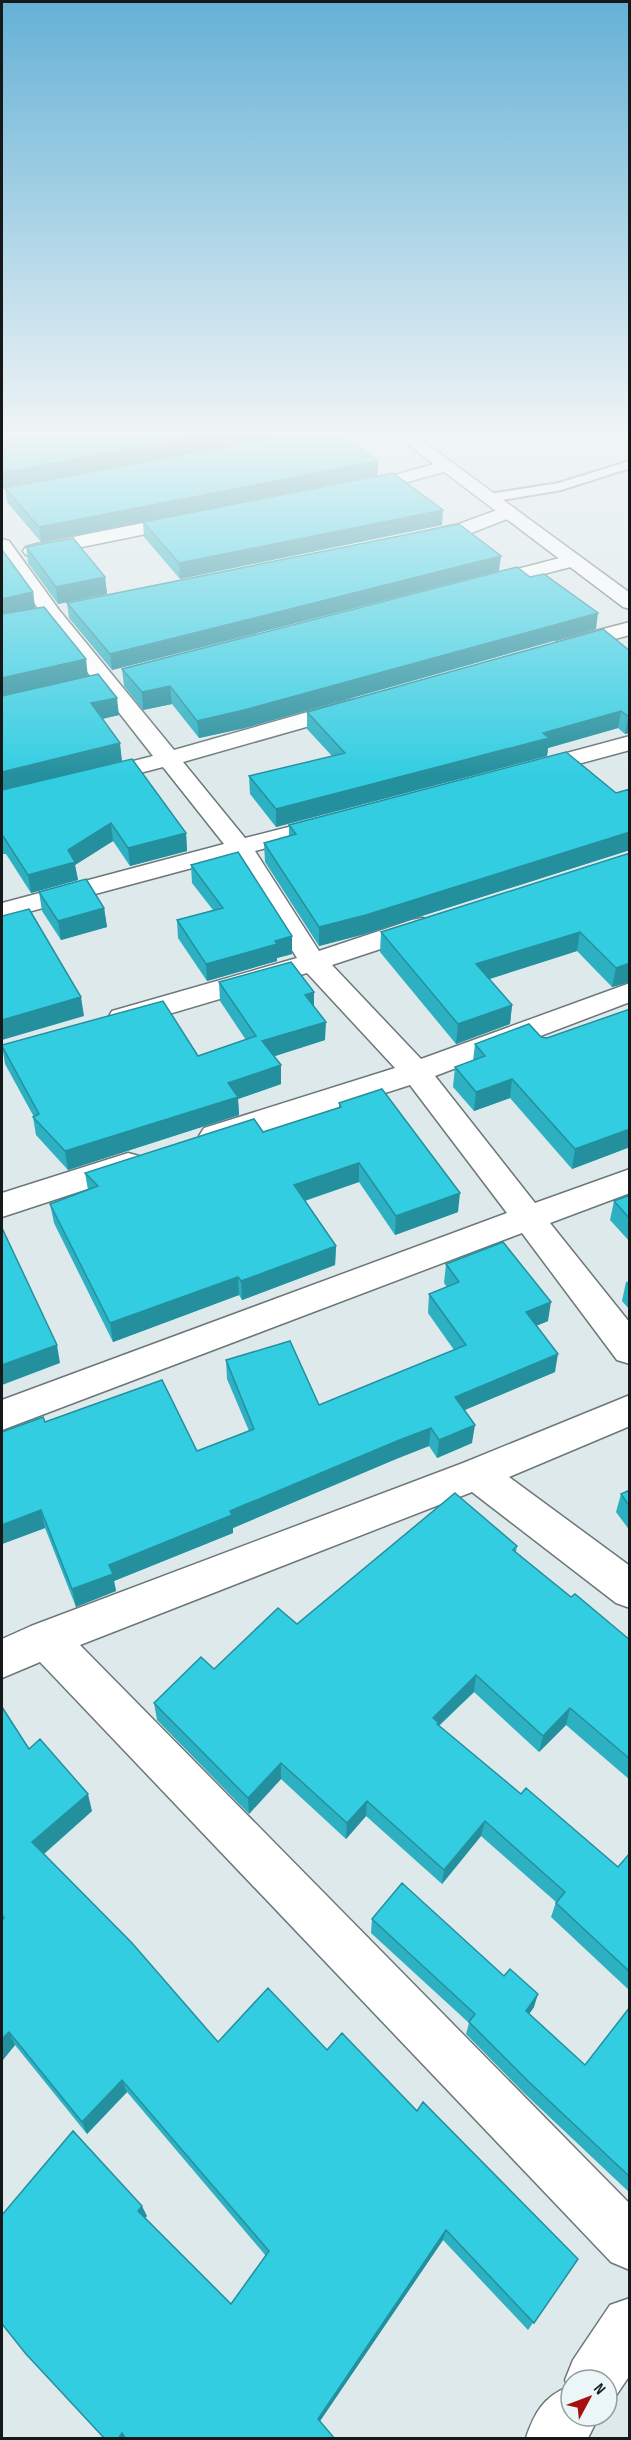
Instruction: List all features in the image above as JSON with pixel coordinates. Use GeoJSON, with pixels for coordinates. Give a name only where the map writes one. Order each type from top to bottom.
{"type":"FeatureCollection","features":[{"type":"Feature","properties":{"kind":"street"},"geometry":{"type":"LineString","coordinates":[[33,548],[4,553],[240,848],[313,962],[416,1072],[630,1350]]}},
{"type":"Feature","properties":{"kind":"street"},"geometry":{"type":"LineString","coordinates":[[554,548],[630,603]]}},
{"type":"Feature","properties":{"kind":"street"},"geometry":{"type":"LineString","coordinates":[[467,588],[571,561]]}},
{"type":"Feature","properties":{"kind":"street"},"geometry":{"type":"LineString","coordinates":[[549,651],[630,628]]}},
{"type":"Feature","properties":{"kind":"street"},"geometry":{"type":"LineString","coordinates":[[68,784],[168,759],[376,700]]}},
{"type":"Feature","properties":{"kind":"street"},"geometry":{"type":"LineString","coordinates":[[504,777],[630,743]]}},
{"type":"Feature","properties":{"kind":"street"},"geometry":{"type":"LineString","coordinates":[[2,911],[355,817]]}},
{"type":"Feature","properties":{"kind":"street"},"geometry":{"type":"LineString","coordinates":[[102,1023],[313,962],[449,918]]}},
{"type":"Feature","properties":{"kind":"street"},"geometry":{"type":"LineString","coordinates":[[192,1144],[416,1072],[630,992]]}},
{"type":"Feature","properties":{"kind":"street"},"geometry":{"type":"LineString","coordinates":[[2,1205],[158,1154]]}},
{"type":"Feature","properties":{"kind":"street"},"geometry":{"type":"LineString","coordinates":[[2,1415],[630,1180]]}},
{"type":"Feature","properties":{"kind":"street"},"geometry":{"type":"LineString","coordinates":[[2,1659],[476,1474],[630,1410]]}},
{"type":"Feature","properties":{"kind":"street"},"geometry":{"type":"LineString","coordinates":[[476,1474],[630,1590]]}},
{"type":"Feature","properties":{"kind":"street"},"geometry":{"type":"LineString","coordinates":[[46,1640],[630,2243]]}},
{"type":"Feature","properties":{"kind":"street"},"geometry":{"type":"LineString","coordinates":[[601,2368],[630,2325]]}},
{"type":"Feature","properties":{"kind":"building"},"geometry":{"type":"Polygon","coordinates":[[[27,548],[81,548],[105,577],[56,587],[27,548]]]}},
{"type":"Feature","properties":{"kind":"building"},"geometry":{"type":"Polygon","coordinates":[[[166,548],[254,548],[179,563],[166,548]]]}},
{"type":"Feature","properties":{"kind":"building"},"geometry":{"type":"Polygon","coordinates":[[[341,548],[490,548],[501,556],[110,654],[67,603],[341,548]]]}},
{"type":"Feature","properties":{"kind":"building"},"geometry":{"type":"Polygon","coordinates":[[[3,551],[33,592],[2,599],[3,551]]]}},
{"type":"Feature","properties":{"kind":"building"},"geometry":{"type":"Polygon","coordinates":[[[517,567],[530,577],[544,574],[598,613],[197,721],[170,686],[142,692],[122,669],[517,567]]]}},
{"type":"Feature","properties":{"kind":"building"},"geometry":{"type":"Polygon","coordinates":[[[44,607],[86,659],[2,678],[2,614],[44,607]]]}},
{"type":"Feature","properties":{"kind":"building"},"geometry":{"type":"Polygon","coordinates":[[[603,629],[630,651],[630,716],[621,711],[543,733],[549,738],[276,809],[249,776],[345,753],[307,712],[603,629]]]}},
{"type":"Feature","properties":{"kind":"building"},"geometry":{"type":"Polygon","coordinates":[[[98,674],[117,698],[91,703],[120,743],[2,772],[2,696],[98,674]]]}},
{"type":"Feature","properties":{"kind":"building"},"geometry":{"type":"Polygon","coordinates":[[[566,752],[616,793],[630,789],[630,832],[366,915],[319,927],[264,843],[296,834],[289,825],[566,752]]]}},
{"type":"Feature","properties":{"kind":"building"},"geometry":{"type":"Polygon","coordinates":[[[132,759],[186,833],[128,848],[111,823],[68,850],[75,862],[28,875],[2,836],[2,790],[132,759]]]}},
{"type":"Feature","properties":{"kind":"building"},"geometry":{"type":"Polygon","coordinates":[[[238,852],[292,936],[275,941],[277,944],[206,964],[177,920],[223,908],[191,865],[238,852]]]}},
{"type":"Feature","properties":{"kind":"building"},"geometry":{"type":"Polygon","coordinates":[[[630,853],[630,963],[616,968],[580,932],[476,964],[512,1005],[458,1024],[381,932],[630,853]]]}},
{"type":"Feature","properties":{"kind":"building"},"geometry":{"type":"Polygon","coordinates":[[[86,879],[104,908],[58,921],[39,892],[86,879]]]}},
{"type":"Feature","properties":{"kind":"building"},"geometry":{"type":"Polygon","coordinates":[[[29,909],[81,997],[2,1020],[2,916],[29,909]]]}},
{"type":"Feature","properties":{"kind":"building"},"geometry":{"type":"Polygon","coordinates":[[[291,962],[314,992],[305,995],[326,1022],[262,1041],[281,1065],[228,1083],[238,1097],[65,1151],[33,1117],[39,1114],[2,1045],[163,1001],[198,1056],[256,1036],[219,982],[291,962]]]}},
{"type":"Feature","properties":{"kind":"building"},"geometry":{"type":"Polygon","coordinates":[[[630,1009],[630,1129],[575,1149],[512,1079],[476,1092],[455,1067],[485,1056],[475,1044],[529,1024],[541,1037],[547,1038],[630,1009]]]}},
{"type":"Feature","properties":{"kind":"building"},"geometry":{"type":"Polygon","coordinates":[[[382,1089],[460,1193],[396,1216],[359,1163],[294,1185],[336,1246],[241,1281],[238,1277],[110,1323],[50,1204],[98,1186],[85,1173],[254,1119],[263,1132],[341,1107],[339,1103],[382,1089]]]}},
{"type":"Feature","properties":{"kind":"building"},"geometry":{"type":"Polygon","coordinates":[[[630,1195],[630,1219],[614,1201],[630,1195]]]}},
{"type":"Feature","properties":{"kind":"building"},"geometry":{"type":"Polygon","coordinates":[[[2,1228],[57,1345],[2,1365],[2,1228]]]}},
{"type":"Feature","properties":{"kind":"building"},"geometry":{"type":"Polygon","coordinates":[[[503,1242],[551,1302],[526,1312],[558,1354],[455,1397],[475,1425],[439,1440],[431,1428],[397,1441],[230,1511],[232,1515],[109,1565],[113,1574],[72,1589],[41,1510],[2,1525],[2,1432],[43,1417],[45,1422],[162,1380],[197,1451],[254,1429],[226,1360],[290,1341],[319,1405],[466,1345],[429,1294],[459,1282],[446,1264],[503,1242]]]}},
{"type":"Feature","properties":{"kind":"building"},"geometry":{"type":"Polygon","coordinates":[[[630,1490],[630,1507],[621,1494],[630,1490]]]}},
{"type":"Feature","properties":{"kind":"building"},"geometry":{"type":"Polygon","coordinates":[[[455,1493],[517,1546],[513,1550],[571,1597],[575,1594],[630,1640],[630,1759],[570,1708],[543,1736],[476,1675],[433,1718],[439,1723],[437,1724],[521,1794],[526,1788],[618,1867],[630,1853],[630,1972],[556,1903],[565,1892],[485,1821],[444,1870],[367,1801],[347,1823],[281,1763],[248,1798],[154,1703],[201,1657],[214,1669],[278,1608],[297,1624],[455,1493]]]}},
{"type":"Feature","properties":{"kind":"building"},"geometry":{"type":"Polygon","coordinates":[[[2,1707],[29,1749],[40,1739],[88,1794],[32,1842],[132,1943],[218,2042],[268,1988],[327,2050],[342,2033],[417,2111],[423,2102],[578,2259],[534,2323],[446,2230],[318,2419],[335,2439],[126,2439],[122,2433],[118,2439],[105,2439],[26,2354],[2,2324],[2,2215],[73,2131],[142,2206],[138,2211],[231,2304],[269,2251],[122,2080],[82,2122],[9,2032],[2,2039],[2,1920],[4,1918],[2,1914],[2,1707]]]}},
{"type":"Feature","properties":{"kind":"building"},"geometry":{"type":"Polygon","coordinates":[[[402,1883],[504,1976],[510,1969],[538,1994],[526,2011],[585,2065],[630,2007],[630,2177],[469,2022],[475,2014],[372,1919],[402,1883]]]}}]}
